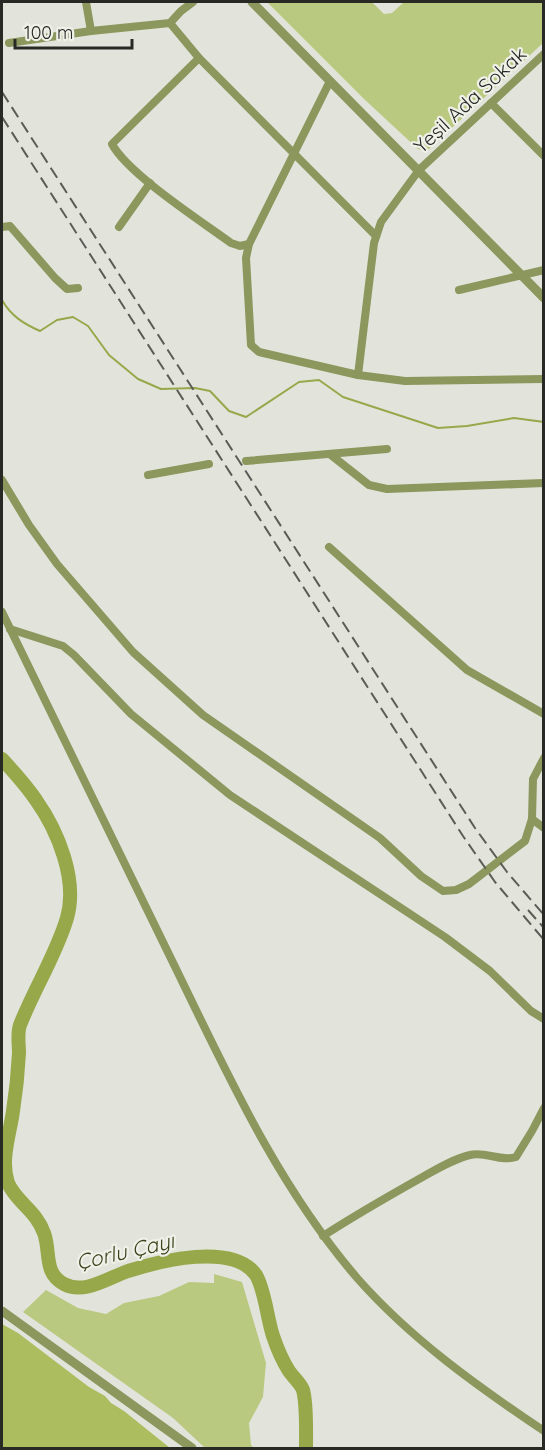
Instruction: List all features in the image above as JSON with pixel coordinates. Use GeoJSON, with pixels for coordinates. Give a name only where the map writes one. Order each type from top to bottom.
{"type":"FeatureCollection","features":[{"type":"Feature","properties":{"kind":"street"},"geometry":{"type":"LineString","coordinates":[[86,2],[91,31]]}},
{"type":"Feature","properties":{"kind":"street"},"geometry":{"type":"LineString","coordinates":[[9,43],[170,23],[193,2]]}},
{"type":"Feature","properties":{"kind":"street"},"geometry":{"type":"LineString","coordinates":[[252,2],[522,274],[543,298]]}},
{"type":"Feature","properties":{"kind":"street"},"geometry":{"type":"LineString","coordinates":[[170,23],[200,58],[376,236],[358,375]]}},
{"type":"Feature","properties":{"kind":"street","name":"Yeşil Ada Sokak"},"geometry":{"type":"LineString","coordinates":[[376,236],[381,222],[419,170],[543,54]]}},
{"type":"Feature","properties":{"kind":"street"},"geometry":{"type":"LineString","coordinates":[[200,58],[112,144],[117,155],[150,183],[231,243],[240,246],[249,244]]}},
{"type":"Feature","properties":{"kind":"street"},"geometry":{"type":"LineString","coordinates":[[330,81],[249,244],[246,258],[252,345],[259,352],[358,375],[405,381],[543,379]]}},
{"type":"Feature","properties":{"kind":"street"},"geometry":{"type":"LineString","coordinates":[[490,103],[543,156]]}},
{"type":"Feature","properties":{"kind":"street"},"geometry":{"type":"LineString","coordinates":[[119,227],[150,183]]}},
{"type":"Feature","properties":{"kind":"street"},"geometry":{"type":"LineString","coordinates":[[2,227],[10,226],[67,290],[78,288]]}},
{"type":"Feature","properties":{"kind":"street"},"geometry":{"type":"LineString","coordinates":[[459,291],[543,270]]}},
{"type":"Feature","properties":{"kind":"street"},"geometry":{"type":"LineString","coordinates":[[246,461],[387,449]]}},
{"type":"Feature","properties":{"kind":"street"},"geometry":{"type":"LineString","coordinates":[[331,455],[369,485],[387,489],[543,483]]}},
{"type":"Feature","properties":{"kind":"street"},"geometry":{"type":"LineString","coordinates":[[148,475],[209,464]]}},
{"type":"Feature","properties":{"kind":"street"},"geometry":{"type":"LineString","coordinates":[[2,480],[29,525],[57,564],[133,652],[203,715],[380,838],[421,876],[443,891],[456,890],[470,884],[525,841],[532,819],[533,779],[543,758]]}},
{"type":"Feature","properties":{"kind":"street"},"geometry":{"type":"LineString","coordinates":[[329,547],[467,670],[543,714]]}},
{"type":"Feature","properties":{"kind":"street"},"geometry":{"type":"LineString","coordinates":[[2,612],[237,1094],[304,1209],[359,1280],[422,1342],[491,1395],[543,1431]]}},
{"type":"Feature","properties":{"kind":"street"},"geometry":{"type":"LineString","coordinates":[[10,629],[63,646],[74,654],[131,714],[230,795],[445,937],[490,971],[531,1011],[543,1019]]}},
{"type":"Feature","properties":{"kind":"street"},"geometry":{"type":"LineString","coordinates":[[532,819],[543,828]]}},
{"type":"Feature","properties":{"kind":"street"},"geometry":{"type":"LineString","coordinates":[[323,1236],[374,1204],[468,1155],[482,1153],[503,1159],[516,1157],[543,1108]]}},
{"type":"Feature","properties":{"kind":"street"},"geometry":{"type":"LineString","coordinates":[[2,1311],[192,1449]]}},
{"type":"Feature","properties":{"kind":"green space"},"geometry":{"type":"Polygon","coordinates":[[[267,2],[372,2],[384,14],[392,13],[404,2],[543,2],[543,43],[427,151],[418,149],[364,99],[267,2]]]}},
{"type":"Feature","properties":{"kind":"green space"},"geometry":{"type":"Polygon","coordinates":[[[214,1274],[242,1282],[266,1363],[263,1397],[249,1423],[251,1445],[254,1448],[205,1448],[173,1418],[23,1312],[46,1290],[78,1308],[106,1314],[124,1303],[159,1296],[189,1282],[214,1283],[214,1274]]]}},
{"type":"Feature","properties":{"kind":"green space"},"geometry":{"type":"Polygon","coordinates":[[[2,1324],[105,1396],[170,1448],[2,1448],[2,1324]]]}},
{"type":"Feature","properties":{"kind":"waterway"},"geometry":{"type":"LineString","coordinates":[[2,300],[18,319],[40,331],[57,320],[73,317],[88,326],[109,355],[138,379],[161,389],[195,388],[210,391],[229,411],[246,417],[299,382],[319,380],[343,397],[438,428],[467,426],[514,418],[544,422]]}},
{"type":"Feature","properties":{"kind":"waterway","name":"Çorlu Çayı"},"geometry":{"type":"LineString","coordinates":[[2,759],[32,794],[52,826],[64,856],[70,888],[70,903],[62,932],[19,1028],[17,1082],[5,1156],[8,1183],[16,1196],[36,1218],[44,1233],[53,1274],[64,1284],[72,1287],[88,1287],[128,1271],[176,1259],[214,1257],[231,1259],[245,1265],[259,1281],[280,1354],[303,1390],[306,1411],[306,1448]]}},
{"type":"Feature","properties":{"kind":"railway"},"geometry":{"type":"LineString","coordinates":[[2,92],[475,828],[507,872],[544,915]]}},
{"type":"Feature","properties":{"kind":"railway"},"geometry":{"type":"LineString","coordinates":[[2,117],[463,836],[495,882],[544,940]]}},
{"type":"Feature","properties":{"kind":"railway"},"geometry":{"type":"LineString","coordinates":[[528,910],[544,928]]}}]}
